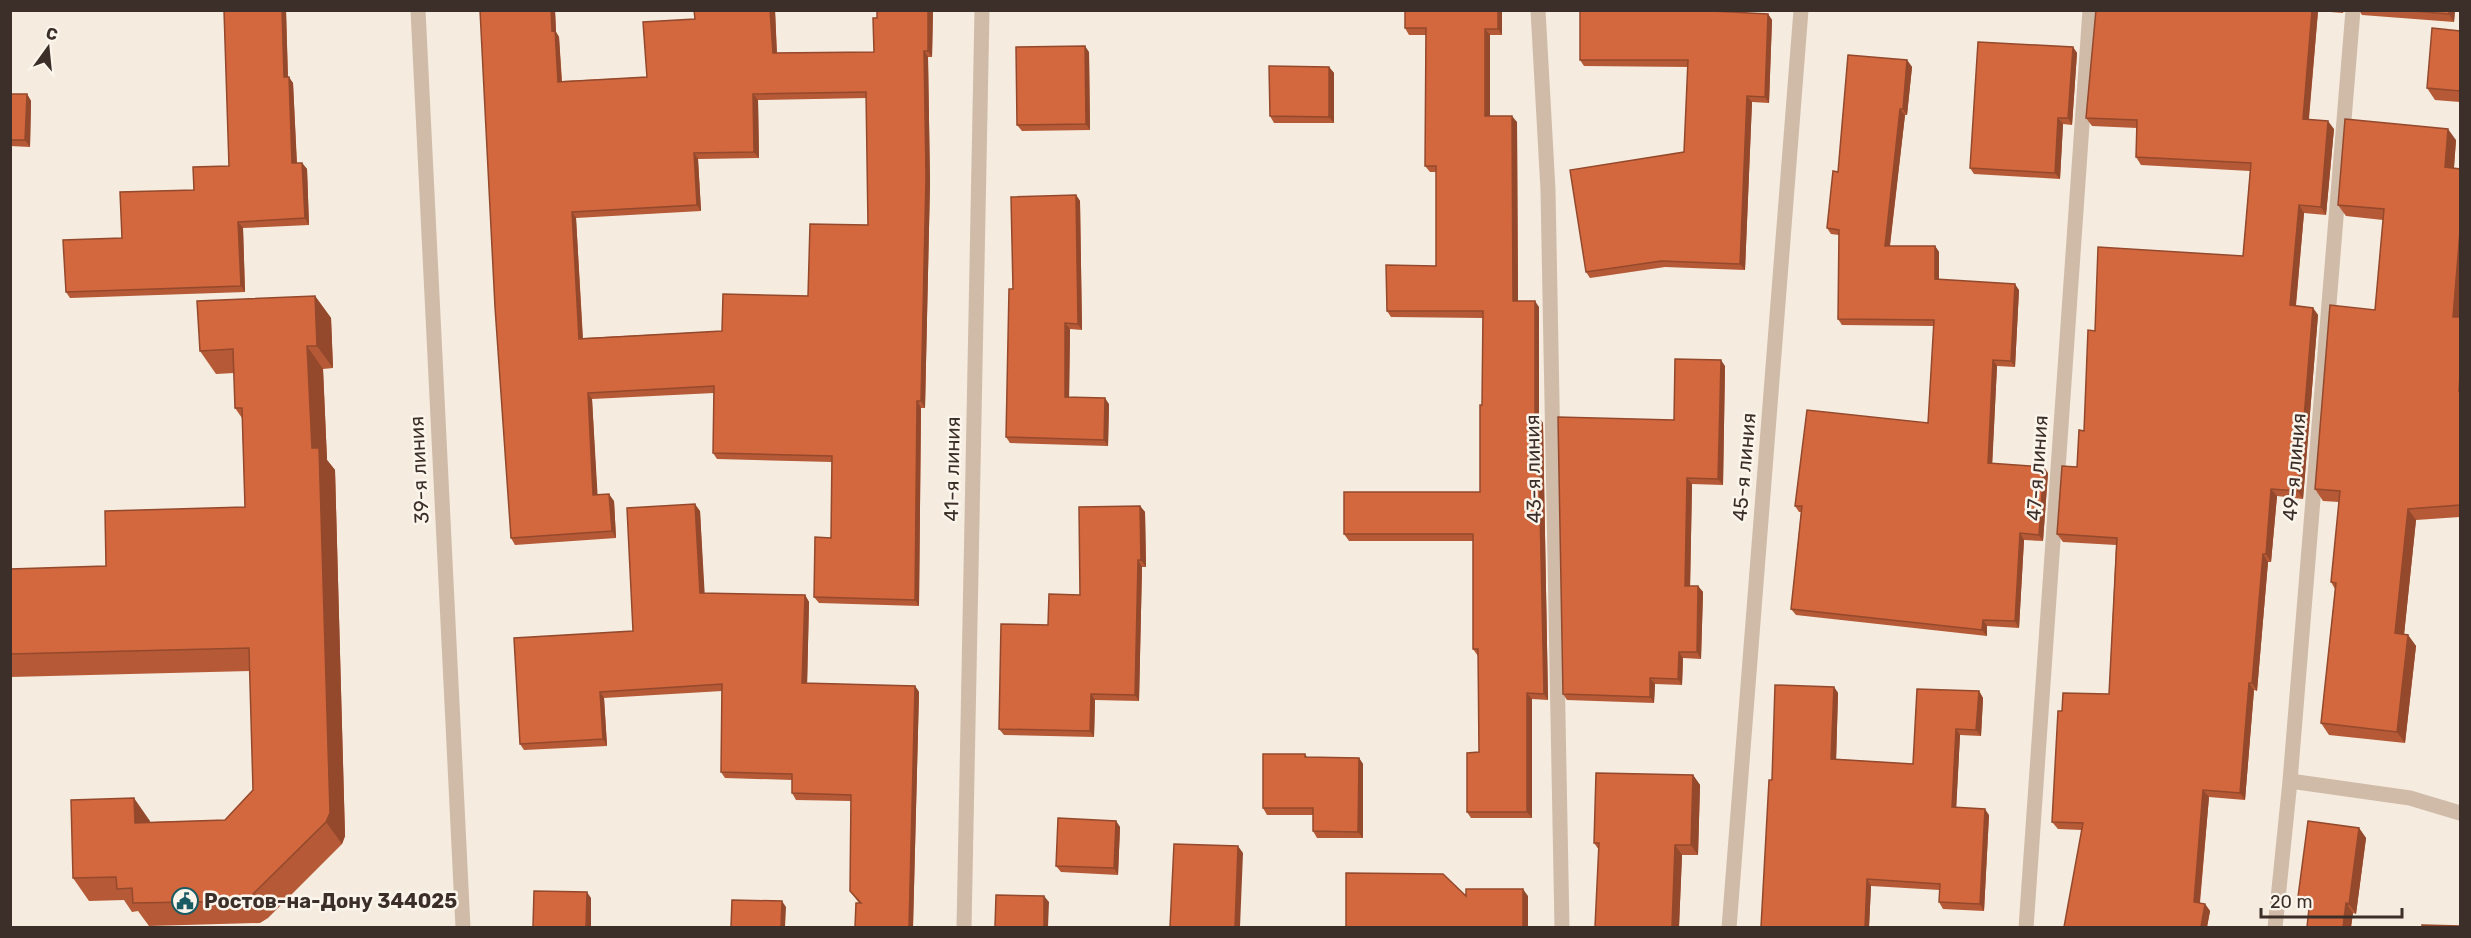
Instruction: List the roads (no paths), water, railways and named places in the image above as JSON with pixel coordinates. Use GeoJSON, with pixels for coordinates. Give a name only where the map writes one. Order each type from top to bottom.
{"type":"FeatureCollection","features":[{"type":"Feature","properties":{"kind":"street","name":"39-я линия"},"geometry":{"type":"LineString","coordinates":[[418,10],[463,927]]}},
{"type":"Feature","properties":{"kind":"street","name":"41-я линия"},"geometry":{"type":"LineString","coordinates":[[964,927],[982,10]]}},
{"type":"Feature","properties":{"kind":"street","name":"43-я линия"},"geometry":{"type":"LineString","coordinates":[[1538,10],[1548,190],[1562,927]]}},
{"type":"Feature","properties":{"kind":"street","name":"45-я линия"},"geometry":{"type":"LineString","coordinates":[[1729,927],[1801,10]]}},
{"type":"Feature","properties":{"kind":"street","name":"47-я линия"},"geometry":{"type":"LineString","coordinates":[[2026,927],[2090,10]]}},
{"type":"Feature","properties":{"kind":"street","name":"49-я линия"},"geometry":{"type":"LineString","coordinates":[[2275,927],[2290,781],[2353,10]]}},
{"type":"Feature","properties":{"kind":"street"},"geometry":{"type":"LineString","coordinates":[[2290,781],[2410,798],[2460,813]]}},
{"type":"Feature","properties":{"kind":"place","name":"Ростов-на-Дону 344025"},"geometry":{"type":"Point","coordinates":[185,901]}}]}
